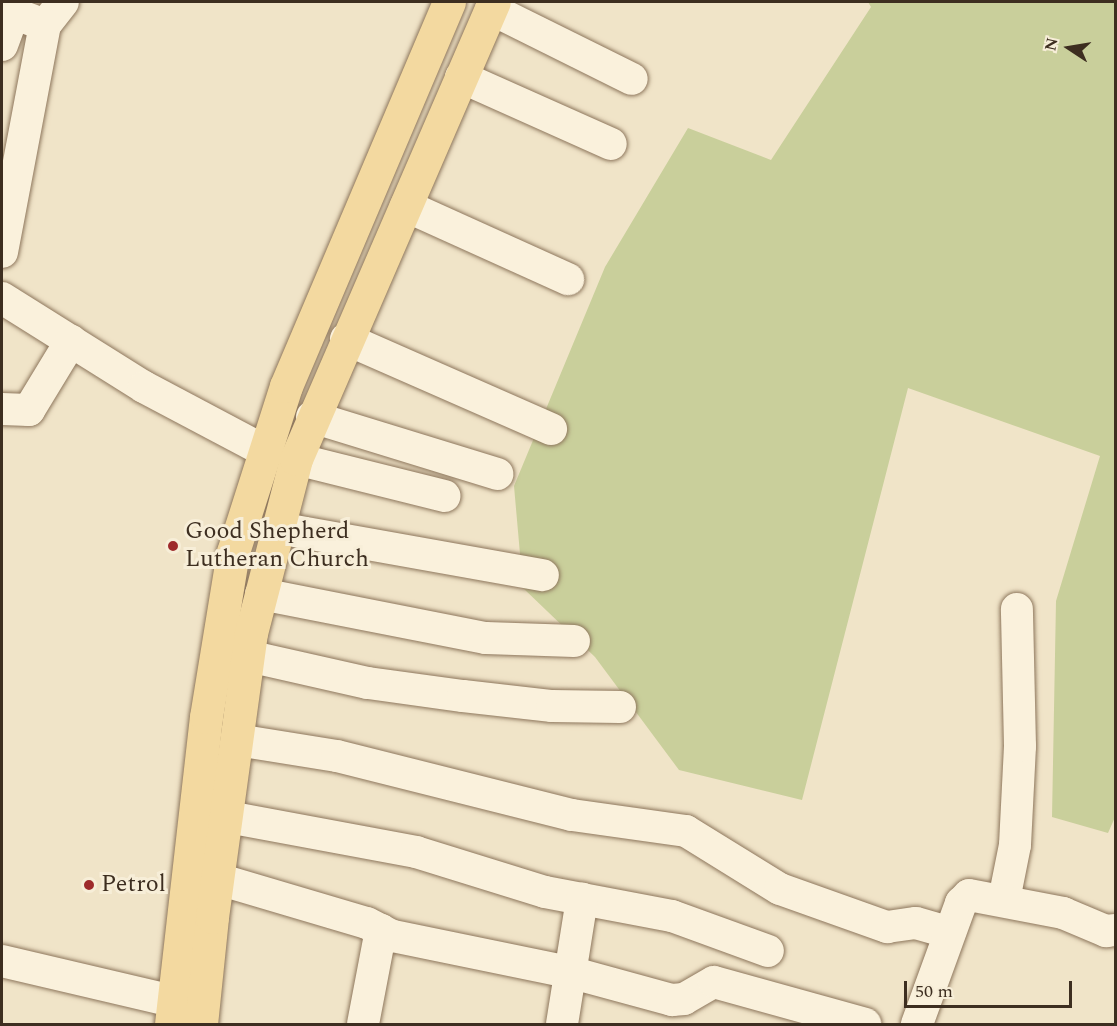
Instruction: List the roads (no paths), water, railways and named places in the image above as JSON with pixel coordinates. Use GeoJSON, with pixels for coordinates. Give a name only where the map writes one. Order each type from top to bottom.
{"type":"FeatureCollection","features":[{"type":"Feature","properties":{"kind":"main road"},"geometry":{"type":"LineString","coordinates":[[172,1013],[195,811],[233,552],[286,386],[449,2]]}},
{"type":"Feature","properties":{"kind":"main road"},"geometry":{"type":"LineString","coordinates":[[201,1024],[248,656],[261,594],[296,459],[312,417],[493,5]]}},
{"type":"Feature","properties":{"kind":"street"},"geometry":{"type":"LineString","coordinates":[[493,5],[633,79]]}},
{"type":"Feature","properties":{"kind":"street"},"geometry":{"type":"LineString","coordinates":[[2,45],[7,12],[54,13],[2,252]]}},
{"type":"Feature","properties":{"kind":"street"},"geometry":{"type":"LineString","coordinates":[[461,77],[612,144]]}},
{"type":"Feature","properties":{"kind":"street"},"geometry":{"type":"LineString","coordinates":[[406,206],[568,279]]}},
{"type":"Feature","properties":{"kind":"street"},"geometry":{"type":"LineString","coordinates":[[2,298],[144,387],[265,451]]}},
{"type":"Feature","properties":{"kind":"street"},"geometry":{"type":"LineString","coordinates":[[346,339],[550,429]]}},
{"type":"Feature","properties":{"kind":"street"},"geometry":{"type":"LineString","coordinates":[[2,409],[29,410],[71,341]]}},
{"type":"Feature","properties":{"kind":"street"},"geometry":{"type":"LineString","coordinates":[[312,417],[497,474]]}},
{"type":"Feature","properties":{"kind":"street"},"geometry":{"type":"LineString","coordinates":[[296,459],[444,496]]}},
{"type":"Feature","properties":{"kind":"street"},"geometry":{"type":"LineString","coordinates":[[278,528],[543,575]]}},
{"type":"Feature","properties":{"kind":"street"},"geometry":{"type":"LineString","coordinates":[[261,594],[486,638],[574,641]]}},
{"type":"Feature","properties":{"kind":"street"},"geometry":{"type":"LineString","coordinates":[[1004,900],[1015,845],[1020,746],[1017,609]]}},
{"type":"Feature","properties":{"kind":"street"},"geometry":{"type":"LineString","coordinates":[[248,656],[368,682],[463,696],[552,706],[620,707]]}},
{"type":"Feature","properties":{"kind":"street"},"geometry":{"type":"LineString","coordinates":[[237,740],[337,756],[572,815],[686,831],[780,890],[887,927],[916,923],[950,933]]}},
{"type":"Feature","properties":{"kind":"street"},"geometry":{"type":"LineString","coordinates":[[195,811],[227,814],[416,852],[545,891],[672,916],[768,951]]}},
{"type":"Feature","properties":{"kind":"street"},"geometry":{"type":"LineString","coordinates":[[218,879],[267,891],[404,938],[573,973],[672,1000],[684,999],[714,982],[865,1024]]}},
{"type":"Feature","properties":{"kind":"street"},"geometry":{"type":"LineString","coordinates":[[917,1024],[961,903],[969,895],[1063,913],[1106,931],[1116,930]]}},
{"type":"Feature","properties":{"kind":"street"},"geometry":{"type":"LineString","coordinates":[[562,1024],[573,973],[582,899]]}},
{"type":"Feature","properties":{"kind":"street"},"geometry":{"type":"LineString","coordinates":[[363,1024],[381,930]]}},
{"type":"Feature","properties":{"kind":"street"},"geometry":{"type":"LineString","coordinates":[[2,961],[172,1013]]}},
{"type":"Feature","properties":{"kind":"place","name":"Good Shepherd Lutheran Church"},"geometry":{"type":"Point","coordinates":[173,546]}},
{"type":"Feature","properties":{"kind":"place","name":"Petrol"},"geometry":{"type":"Point","coordinates":[89,885]}}]}
